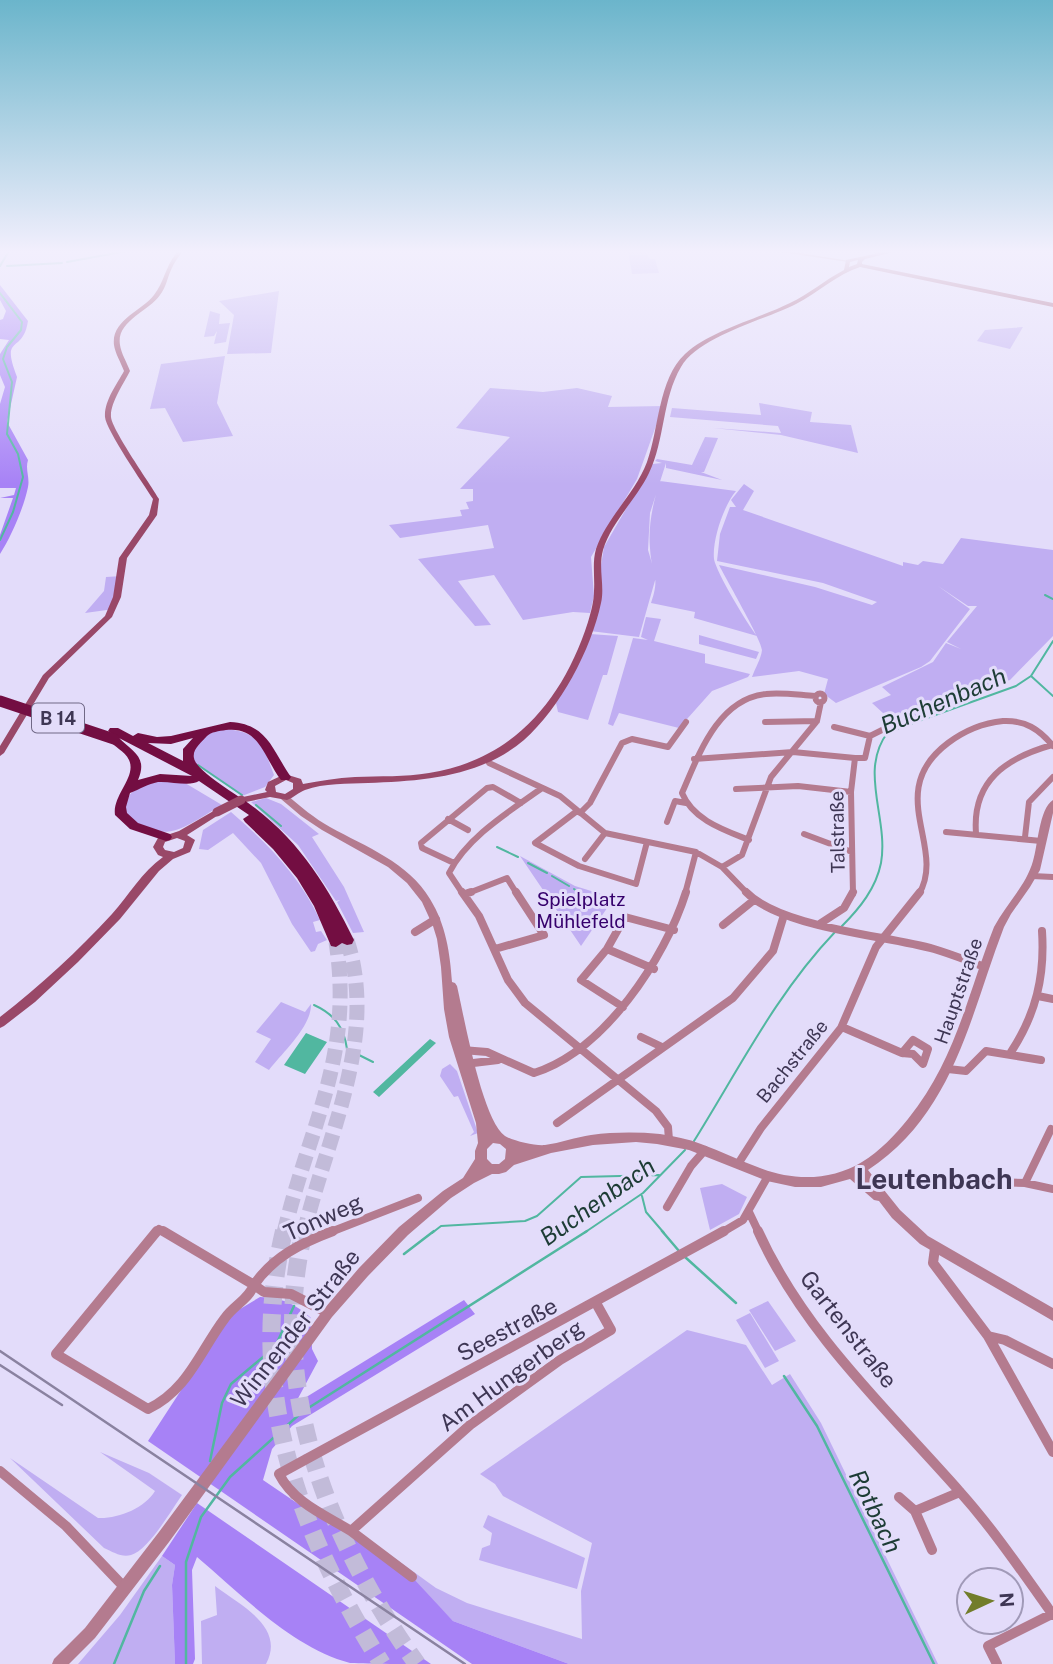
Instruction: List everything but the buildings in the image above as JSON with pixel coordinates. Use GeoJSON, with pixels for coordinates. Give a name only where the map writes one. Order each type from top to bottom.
{"type":"FeatureCollection","features":[{"type":"Feature","properties":{"kind":"highway","name":"B 14"},"geometry":{"type":"LineString","coordinates":[[0,695],[57,710],[118,734],[253,812],[298,854],[331,902],[342,941]]}},
{"type":"Feature","properties":{"kind":"highway","name":"B 14"},"geometry":{"type":"LineString","coordinates":[[0,701],[118,734]]}},
{"type":"Feature","properties":{"kind":"highway"},"geometry":{"type":"LineString","coordinates":[[118,734],[165,740],[233,726],[255,732],[285,787]]}},
{"type":"Feature","properties":{"kind":"highway"},"geometry":{"type":"LineString","coordinates":[[125,792],[140,783],[161,777],[194,776],[188,759],[189,749],[195,740],[209,731]]}},
{"type":"Feature","properties":{"kind":"highway"},"geometry":{"type":"LineString","coordinates":[[118,734],[135,763],[134,776],[120,800],[119,812],[123,818],[164,847]]}},
{"type":"Feature","properties":{"kind":"main road"},"geometry":{"type":"LineString","coordinates":[[0,753],[46,677],[102,624],[112,609],[123,558],[156,507],[156,499],[108,418],[112,400],[127,371],[117,335],[120,329]]}},
{"type":"Feature","properties":{"kind":"main road"},"geometry":{"type":"LineString","coordinates":[[0,1023],[58,976],[117,915],[149,876],[164,847],[185,836],[214,814],[254,795],[285,787],[327,782],[410,780],[456,771],[513,744],[536,723],[571,669],[597,606],[598,553],[651,461],[667,399],[684,359],[708,343],[739,329]]}},
{"type":"Feature","properties":{"kind":"main road"},"geometry":{"type":"LineString","coordinates":[[164,847],[187,850],[185,836]]}},
{"type":"Feature","properties":{"kind":"street"},"geometry":{"type":"LineString","coordinates":[[722,867],[738,861],[749,840],[766,787],[817,721],[821,702],[826,700],[825,696],[765,694],[742,699],[726,714],[694,759],[681,793],[687,803],[702,816],[749,840]]}},
{"type":"Feature","properties":{"kind":"street","name":"Bachstraße"},"geometry":{"type":"LineString","coordinates":[[738,1164],[770,1113],[842,1027],[881,936],[921,891],[927,877],[915,794],[925,768],[936,753],[967,731],[1008,720],[1039,730],[1053,745]]}},
{"type":"Feature","properties":{"kind":"street"},"geometry":{"type":"LineString","coordinates":[[765,722],[817,721]]}},
{"type":"Feature","properties":{"kind":"street"},"geometry":{"type":"LineString","coordinates":[[647,842],[636,884],[579,866],[535,843],[590,803],[622,743],[632,739],[668,747],[686,722]]}},
{"type":"Feature","properties":{"kind":"street"},"geometry":{"type":"LineString","coordinates":[[834,727],[870,736]]}},
{"type":"Feature","properties":{"kind":"street","name":"Talstraße"},"geometry":{"type":"LineString","coordinates":[[821,923],[844,908],[853,895],[851,792],[855,758],[865,758],[870,736],[888,727]]}},
{"type":"Feature","properties":{"kind":"street"},"geometry":{"type":"LineString","coordinates":[[976,833],[980,796],[996,771],[1027,752],[1053,745]]}},
{"type":"Feature","properties":{"kind":"street"},"geometry":{"type":"LineString","coordinates":[[694,759],[793,752],[855,758]]}},
{"type":"Feature","properties":{"kind":"street"},"geometry":{"type":"LineString","coordinates":[[486,759],[489,764],[560,796],[605,833],[696,852],[722,867],[754,900],[784,915],[935,949],[985,967]]}},
{"type":"Feature","properties":{"kind":"street"},"geometry":{"type":"LineString","coordinates":[[1025,838],[1029,802],[1053,777]]}},
{"type":"Feature","properties":{"kind":"street"},"geometry":{"type":"LineString","coordinates":[[454,863],[422,848],[421,843],[490,786],[521,803]]}},
{"type":"Feature","properties":{"kind":"street"},"geometry":{"type":"LineString","coordinates":[[736,789],[815,786],[851,792]]}},
{"type":"Feature","properties":{"kind":"street"},"geometry":{"type":"LineString","coordinates":[[285,787],[303,816],[397,867],[417,887],[436,919],[466,1064],[485,1130],[481,1160],[466,1185]]}},
{"type":"Feature","properties":{"kind":"street"},"geometry":{"type":"LineString","coordinates":[[542,788],[521,803],[454,863],[449,873],[466,894],[508,980],[522,1000],[665,1121],[674,1141]]}},
{"type":"Feature","properties":{"kind":"street"},"geometry":{"type":"LineString","coordinates":[[667,822],[675,801],[687,803]]}},
{"type":"Feature","properties":{"kind":"street","name":"Hauptstraße"},"geometry":{"type":"LineString","coordinates":[[857,1172],[910,1124],[948,1069],[963,1039],[1006,910],[1032,876],[1053,803]]}},
{"type":"Feature","properties":{"kind":"street"},"geometry":{"type":"LineString","coordinates":[[447,820],[468,830]]}},
{"type":"Feature","properties":{"kind":"street"},"geometry":{"type":"LineString","coordinates":[[946,832],[1041,841]]}},
{"type":"Feature","properties":{"kind":"street"},"geometry":{"type":"LineString","coordinates":[[584,859],[605,833]]}},
{"type":"Feature","properties":{"kind":"street"},"geometry":{"type":"LineString","coordinates":[[804,834],[852,852]]}},
{"type":"Feature","properties":{"kind":"street"},"geometry":{"type":"LineString","coordinates":[[463,1050],[487,1052],[534,1073],[550,1068],[579,1047],[623,1007],[654,969],[674,930],[696,852]]}},
{"type":"Feature","properties":{"kind":"street"},"geometry":{"type":"LineString","coordinates":[[1032,876],[1053,877]]}},
{"type":"Feature","properties":{"kind":"street"},"geometry":{"type":"LineString","coordinates":[[466,894],[507,878],[544,935],[495,949]]}},
{"type":"Feature","properties":{"kind":"street"},"geometry":{"type":"LineString","coordinates":[[723,925],[754,900]]}},
{"type":"Feature","properties":{"kind":"street"},"geometry":{"type":"LineString","coordinates":[[557,1123],[724,1006],[773,951],[784,915]]}},
{"type":"Feature","properties":{"kind":"street"},"geometry":{"type":"LineString","coordinates":[[623,1007],[581,980],[607,949],[625,917],[674,930]]}},
{"type":"Feature","properties":{"kind":"street"},"geometry":{"type":"LineString","coordinates":[[415,932],[436,919]]}},
{"type":"Feature","properties":{"kind":"street"},"geometry":{"type":"LineString","coordinates":[[1011,1052],[1023,1036],[1038,996],[1045,964],[1042,931]]}},
{"type":"Feature","properties":{"kind":"street"},"geometry":{"type":"LineString","coordinates":[[607,949],[654,969]]}},
{"type":"Feature","properties":{"kind":"street"},"geometry":{"type":"LineString","coordinates":[[1038,996],[1053,999]]}},
{"type":"Feature","properties":{"kind":"street"},"geometry":{"type":"LineString","coordinates":[[842,1027],[902,1053]]}},
{"type":"Feature","properties":{"kind":"street"},"geometry":{"type":"LineString","coordinates":[[641,1037],[662,1047]]}},
{"type":"Feature","properties":{"kind":"street"},"geometry":{"type":"LineString","coordinates":[[948,1069],[966,1071],[986,1051],[1011,1052],[1041,1060]]}},
{"type":"Feature","properties":{"kind":"street"},"geometry":{"type":"LineString","coordinates":[[466,1064],[502,1059]]}},
{"type":"Feature","properties":{"kind":"street"},"geometry":{"type":"LineString","coordinates":[[466,1064],[488,1117],[513,1155],[511,1161]]}},
{"type":"Feature","properties":{"kind":"street"},"geometry":{"type":"LineString","coordinates":[[1025,1184],[1051,1129]]}},
{"type":"Feature","properties":{"kind":"street"},"geometry":{"type":"LineString","coordinates":[[481,1160],[494,1168],[502,1168],[511,1161],[543,1149],[612,1140],[674,1141],[703,1149],[768,1176],[814,1184],[857,1172],[914,1233],[1053,1315]]}},
{"type":"Feature","properties":{"kind":"street"},"geometry":{"type":"LineString","coordinates":[[484,1143],[505,1142],[543,1149]]}},
{"type":"Feature","properties":{"kind":"street"},"geometry":{"type":"LineString","coordinates":[[667,1208],[703,1149]]}},
{"type":"Feature","properties":{"kind":"street","name":"Winnender Straße"},"geometry":{"type":"LineString","coordinates":[[60,1664],[90,1633],[179,1518],[328,1313],[379,1255],[431,1209],[494,1168]]}},
{"type":"Feature","properties":{"kind":"street"},"geometry":{"type":"LineString","coordinates":[[749,1212],[768,1176]]}},
{"type":"Feature","properties":{"kind":"street"},"geometry":{"type":"LineString","coordinates":[[957,1181],[993,1181],[1053,1189]]}},
{"type":"Feature","properties":{"kind":"street","name":"Tonweg"},"geometry":{"type":"LineString","coordinates":[[254,1285],[159,1229],[57,1354],[149,1409],[162,1405],[183,1384],[228,1313],[250,1299],[259,1273],[298,1248],[418,1198]]}},
{"type":"Feature","properties":{"kind":"street","name":"Seestraße"},"geometry":{"type":"LineString","coordinates":[[351,1531],[289,1491],[279,1474],[683,1256],[743,1220],[749,1212]]}},
{"type":"Feature","properties":{"kind":"street","name":"Gartenstraße"},"geometry":{"type":"LineString","coordinates":[[749,1212],[778,1270],[816,1326],[859,1380],[960,1492],[1004,1546],[1053,1614],[988,1646],[997,1664]]}},
{"type":"Feature","properties":{"kind":"street"},"geometry":{"type":"LineString","coordinates":[[936,1248],[933,1263],[988,1336],[1052,1449]]}},
{"type":"Feature","properties":{"kind":"street"},"geometry":{"type":"LineString","coordinates":[[254,1285],[264,1292],[291,1294],[328,1313]]}},
{"type":"Feature","properties":{"kind":"street","name":"Am Hungerberg"},"geometry":{"type":"LineString","coordinates":[[351,1531],[470,1425],[560,1360],[611,1330],[596,1303]]}},
{"type":"Feature","properties":{"kind":"street"},"geometry":{"type":"LineString","coordinates":[[988,1336],[1005,1340],[1053,1364]]}},
{"type":"Feature","properties":{"kind":"street"},"geometry":{"type":"LineString","coordinates":[[0,1471],[66,1526],[125,1588]]}},
{"type":"Feature","properties":{"kind":"street"},"geometry":{"type":"LineString","coordinates":[[915,1511],[960,1492]]}},
{"type":"Feature","properties":{"kind":"street"},"geometry":{"type":"LineString","coordinates":[[899,1497],[915,1511],[932,1550]]}},
{"type":"Feature","properties":{"kind":"street"},"geometry":{"type":"LineString","coordinates":[[351,1531],[412,1577]]}},
{"type":"Feature","properties":{"kind":"green space"},"geometry":{"type":"Polygon","coordinates":[[[206,329],[229,329],[226,342],[214,344],[217,331],[214,336],[204,337],[206,329]]]}},
{"type":"Feature","properties":{"kind":"green space"},"geometry":{"type":"Polygon","coordinates":[[[232,329],[274,329],[271,353],[227,354],[232,329]]]}},
{"type":"Feature","properties":{"kind":"green space"},"geometry":{"type":"Polygon","coordinates":[[[1022,329],[1010,349],[977,341],[985,330],[1022,329]]]}},
{"type":"Feature","properties":{"kind":"green space"},"geometry":{"type":"Polygon","coordinates":[[[225,356],[217,403],[233,436],[183,442],[165,408],[150,409],[161,364],[225,356]]]}},
{"type":"Feature","properties":{"kind":"green space"},"geometry":{"type":"Polygon","coordinates":[[[490,388],[543,392],[577,388],[612,396],[608,407],[663,406],[637,479],[591,557],[594,596],[590,613],[573,612],[523,620],[494,575],[458,581],[491,625],[475,626],[418,559],[494,548],[488,525],[400,538],[389,525],[462,516],[460,510],[469,509],[466,502],[473,501],[473,489],[460,489],[510,437],[456,428],[490,388]]]}},
{"type":"Feature","properties":{"kind":"green space"},"geometry":{"type":"Polygon","coordinates":[[[759,403],[812,412],[810,422],[851,425],[858,453],[781,435],[713,428],[781,433],[778,426],[670,417],[672,408],[761,415],[759,403]]]}},
{"type":"Feature","properties":{"kind":"green space"},"geometry":{"type":"Polygon","coordinates":[[[705,437],[718,438],[704,472],[701,472],[722,480],[666,468],[666,463],[650,513],[648,550],[656,577],[639,637],[590,631],[604,547],[652,464],[662,463],[655,461],[657,459],[692,465],[705,437]]]}},
{"type":"Feature","properties":{"kind":"green space"},"geometry":{"type":"Polygon","coordinates":[[[660,481],[736,491],[720,523],[714,559],[726,586],[757,636],[694,618],[695,612],[651,603],[655,580],[650,531],[660,481]]]}},
{"type":"Feature","properties":{"kind":"green space"},"geometry":{"type":"Polygon","coordinates":[[[744,484],[754,491],[743,510],[903,566],[903,562],[918,565],[923,561],[943,564],[961,538],[1053,550],[1053,636],[1010,680],[895,724],[872,703],[891,695],[882,687],[933,662],[946,643],[961,649],[947,642],[977,606],[968,606],[938,586],[970,609],[930,661],[921,667],[836,703],[824,694],[828,679],[799,671],[752,677],[762,650],[719,565],[815,587],[872,605],[877,602],[823,583],[717,561],[720,534],[730,507],[736,507],[731,500],[744,484]]]}},
{"type":"Feature","properties":{"kind":"green space"},"geometry":{"type":"Polygon","coordinates":[[[122,576],[114,609],[85,613],[104,591],[106,577],[122,576]]]}},
{"type":"Feature","properties":{"kind":"green space"},"geometry":{"type":"Polygon","coordinates":[[[646,617],[661,619],[654,641],[705,654],[705,663],[750,674],[712,691],[679,728],[619,713],[613,726],[608,724],[633,638],[648,640],[641,637],[646,617]]]}},
{"type":"Feature","properties":{"kind":"green space"},"geometry":{"type":"Polygon","coordinates":[[[590,634],[618,636],[607,675],[603,675],[588,720],[558,712],[556,703],[590,634]]]}},
{"type":"Feature","properties":{"kind":"green space"},"geometry":{"type":"Polygon","coordinates":[[[699,635],[759,652],[756,659],[699,644],[699,635]]]}},
{"type":"Feature","properties":{"kind":"green space"},"geometry":{"type":"Polygon","coordinates":[[[224,729],[245,733],[258,742],[274,775],[265,787],[242,796],[195,764],[192,749],[209,733],[224,729]]]}},
{"type":"Feature","properties":{"kind":"green space"},"geometry":{"type":"Polygon","coordinates":[[[180,780],[222,805],[186,826],[163,832],[138,824],[124,813],[126,802],[136,789],[151,783],[180,780]]]}},
{"type":"Feature","properties":{"kind":"green space"},"geometry":{"type":"Polygon","coordinates":[[[266,798],[281,804],[319,834],[312,837],[344,887],[364,932],[353,933],[337,902],[340,900],[336,901],[298,845],[251,802],[266,798]]]}},
{"type":"Feature","properties":{"kind":"green space"},"geometry":{"type":"Polygon","coordinates":[[[231,812],[282,861],[312,904],[320,920],[313,922],[316,932],[321,931],[327,940],[318,944],[315,951],[311,952],[292,924],[261,863],[233,833],[208,850],[199,849],[203,830],[231,812]]]}},
{"type":"Feature","properties":{"kind":"green space","name":"Spielplatz Mühlefeld"},"geometry":{"type":"Polygon","coordinates":[[[520,856],[575,886],[614,898],[581,946],[520,856]]]}},
{"type":"Feature","properties":{"kind":"green space"},"geometry":{"type":"Polygon","coordinates":[[[281,1002],[305,1012],[311,1004],[310,1012],[302,1030],[269,1070],[255,1062],[271,1039],[256,1032],[281,1002]]]}},
{"type":"Feature","properties":{"kind":"green space"},"geometry":{"type":"Polygon","coordinates":[[[450,1064],[457,1071],[478,1133],[470,1136],[474,1132],[458,1096],[454,1097],[440,1076],[442,1069],[450,1064]]]}},
{"type":"Feature","properties":{"kind":"green space"},"geometry":{"type":"Polygon","coordinates":[[[722,1184],[747,1197],[739,1214],[710,1230],[700,1188],[722,1184]]]}},
{"type":"Feature","properties":{"kind":"green space"},"geometry":{"type":"Polygon","coordinates":[[[768,1301],[796,1341],[775,1351],[749,1310],[768,1301]]]}},
{"type":"Feature","properties":{"kind":"green space"},"geometry":{"type":"Polygon","coordinates":[[[750,1313],[779,1361],[765,1368],[736,1320],[750,1313]]]}},
{"type":"Feature","properties":{"kind":"green space"},"geometry":{"type":"Polygon","coordinates":[[[687,1330],[746,1345],[772,1385],[790,1374],[821,1423],[938,1664],[569,1664],[453,1621],[386,1552],[436,1588],[467,1603],[582,1639],[581,1591],[592,1543],[503,1496],[495,1484],[480,1474],[687,1330]]]}},
{"type":"Feature","properties":{"kind":"green space"},"geometry":{"type":"Polygon","coordinates":[[[100,1452],[149,1473],[182,1495],[145,1546],[128,1556],[104,1548],[10,1458],[98,1518],[114,1517],[145,1503],[155,1491],[100,1452]]]}},
{"type":"Feature","properties":{"kind":"green space"},"geometry":{"type":"Polygon","coordinates":[[[488,1515],[585,1558],[577,1589],[479,1560],[482,1548],[490,1545],[492,1533],[483,1527],[488,1515]]]}},
{"type":"Feature","properties":{"kind":"green space"},"geometry":{"type":"Polygon","coordinates":[[[162,1556],[175,1565],[172,1585],[175,1664],[78,1664],[120,1615],[162,1556]]]}},
{"type":"Feature","properties":{"kind":"green space"},"geometry":{"type":"Polygon","coordinates":[[[215,1586],[247,1609],[265,1628],[271,1651],[266,1664],[202,1664],[201,1621],[217,1615],[215,1586]]]}},
{"type":"Feature","properties":{"kind":"shaded area"},"geometry":{"type":"Polygon","coordinates":[[[0,329],[26,329],[22,338],[12,349],[12,363],[17,377],[7,422],[28,460],[28,483],[17,522],[0,554],[0,535],[13,498],[0,498],[14,495],[16,488],[0,488],[0,404],[5,387],[0,375],[0,354],[9,340],[0,339],[0,329]]]}},
{"type":"Feature","properties":{"kind":"shaded area"},"geometry":{"type":"Polygon","coordinates":[[[306,1033],[327,1042],[305,1074],[284,1065],[306,1033]]]}},
{"type":"Feature","properties":{"kind":"shaded area"},"geometry":{"type":"Polygon","coordinates":[[[430,1039],[436,1043],[379,1097],[373,1092],[430,1039]]]}},
{"type":"Feature","properties":{"kind":"shaded area"},"geometry":{"type":"Polygon","coordinates":[[[260,1297],[287,1302],[311,1318],[312,1349],[318,1361],[295,1404],[464,1300],[475,1314],[292,1426],[272,1449],[263,1480],[316,1516],[362,1534],[412,1577],[453,1621],[569,1664],[472,1664],[148,1441],[230,1315],[260,1297]]]}},
{"type":"Feature","properties":{"kind":"shaded area"},"geometry":{"type":"Polygon","coordinates":[[[197,1503],[431,1664],[350,1663],[328,1655],[268,1618],[197,1557],[192,1570],[195,1659],[193,1664],[175,1664],[172,1585],[175,1565],[162,1556],[197,1503]]]}},
{"type":"Feature","properties":{"kind":"waterway"},"geometry":{"type":"LineString","coordinates":[[0,540],[13,512],[23,477],[18,454],[7,434],[12,382],[3,359],[7,347],[21,329]]}},
{"type":"Feature","properties":{"kind":"waterway"},"geometry":{"type":"LineString","coordinates":[[1045,595],[1053,599]]}},
{"type":"Feature","properties":{"kind":"waterway","name":"Buchenbach"},"geometry":{"type":"LineString","coordinates":[[1031,676],[1053,641]]}},
{"type":"Feature","properties":{"kind":"waterway","name":"Buchenbach"},"geometry":{"type":"LineString","coordinates":[[842,926],[866,897],[881,863],[875,763],[879,747],[888,732],[1016,686],[1031,676]]}},
{"type":"Feature","properties":{"kind":"waterway"},"geometry":{"type":"LineString","coordinates":[[1031,676],[1053,696]]}},
{"type":"Feature","properties":{"kind":"waterway"},"geometry":{"type":"LineString","coordinates":[[198,765],[242,795]]}},
{"type":"Feature","properties":{"kind":"waterway"},"geometry":{"type":"LineString","coordinates":[[256,805],[281,826]]}},
{"type":"Feature","properties":{"kind":"waterway"},"geometry":{"type":"LineString","coordinates":[[497,847],[518,857]]}},
{"type":"Feature","properties":{"kind":"waterway"},"geometry":{"type":"LineString","coordinates":[[528,863],[547,873]]}},
{"type":"Feature","properties":{"kind":"waterway"},"geometry":{"type":"LineString","coordinates":[[552,876],[569,886]]}},
{"type":"Feature","properties":{"kind":"waterway"},"geometry":{"type":"LineString","coordinates":[[574,889],[593,901]]}},
{"type":"Feature","properties":{"kind":"waterway","name":"Buchenbach"},"geometry":{"type":"LineString","coordinates":[[694,1141],[776,1006],[835,932]]}},
{"type":"Feature","properties":{"kind":"waterway"},"geometry":{"type":"LineString","coordinates":[[314,1005],[337,1022],[347,1049],[373,1062]]}},
{"type":"Feature","properties":{"kind":"waterway","name":"Buchenbach"},"geometry":{"type":"LineString","coordinates":[[586,1232],[643,1193],[685,1150]]}},
{"type":"Feature","properties":{"kind":"waterway"},"geometry":{"type":"LineString","coordinates":[[432,1233],[441,1226],[525,1221],[537,1216],[581,1177],[659,1175]]}},
{"type":"Feature","properties":{"kind":"waterway","name":"Rotbach"},"geometry":{"type":"LineString","coordinates":[[642,1196],[646,1212],[664,1233]]}},
{"type":"Feature","properties":{"kind":"waterway"},"geometry":{"type":"LineString","coordinates":[[404,1254],[434,1231]]}},
{"type":"Feature","properties":{"kind":"waterway","name":"Rotbach"},"geometry":{"type":"LineString","coordinates":[[662,1231],[679,1251]]}},
{"type":"Feature","properties":{"kind":"waterway","name":"Buchenbach"},"geometry":{"type":"LineString","coordinates":[[186,1664],[186,1562],[201,1517],[230,1477],[302,1412],[586,1232]]}},
{"type":"Feature","properties":{"kind":"waterway","name":"Rotbach"},"geometry":{"type":"LineString","coordinates":[[685,1257],[736,1303]]}},
{"type":"Feature","properties":{"kind":"waterway"},"geometry":{"type":"LineString","coordinates":[[315,1294],[349,1264],[359,1260]]}},
{"type":"Feature","properties":{"kind":"waterway"},"geometry":{"type":"LineString","coordinates":[[210,1461],[222,1403],[231,1384],[275,1347],[294,1306]]}},
{"type":"Feature","properties":{"kind":"waterway","name":"Rotbach"},"geometry":{"type":"LineString","coordinates":[[784,1376],[817,1426],[934,1664]]}},
{"type":"Feature","properties":{"kind":"waterway"},"geometry":{"type":"LineString","coordinates":[[114,1664],[144,1591],[160,1566]]}},
{"type":"Feature","properties":{"kind":"tunnel"},"geometry":{"type":"LineString","coordinates":[[304,1233],[346,1088],[353,1051],[357,1014],[355,977],[347,940]]}},
{"type":"Feature","properties":{"kind":"tunnel"},"geometry":{"type":"LineString","coordinates":[[284,1233],[334,1056],[339,1021],[340,983],[336,942]]}},
{"type":"Feature","properties":{"kind":"tunnel"},"geometry":{"type":"LineString","coordinates":[[284,1231],[274,1290],[271,1347],[276,1403],[287,1457],[304,1510],[326,1562],[382,1664]]}},
{"type":"Feature","properties":{"kind":"tunnel"},"geometry":{"type":"LineString","coordinates":[[304,1231],[295,1289],[294,1346],[300,1403],[313,1459],[332,1513],[357,1565],[385,1616],[417,1664]]}},
{"type":"Feature","properties":{"kind":"railway"},"geometry":{"type":"LineString","coordinates":[[0,1351],[465,1664]]}},
{"type":"Feature","properties":{"kind":"railway"},"geometry":{"type":"LineString","coordinates":[[0,1365],[62,1405]]}},
{"type":"Feature","properties":{"kind":"district","name":"Leutenbach"},"geometry":{"type":"Point","coordinates":[934,1178]}}]}
